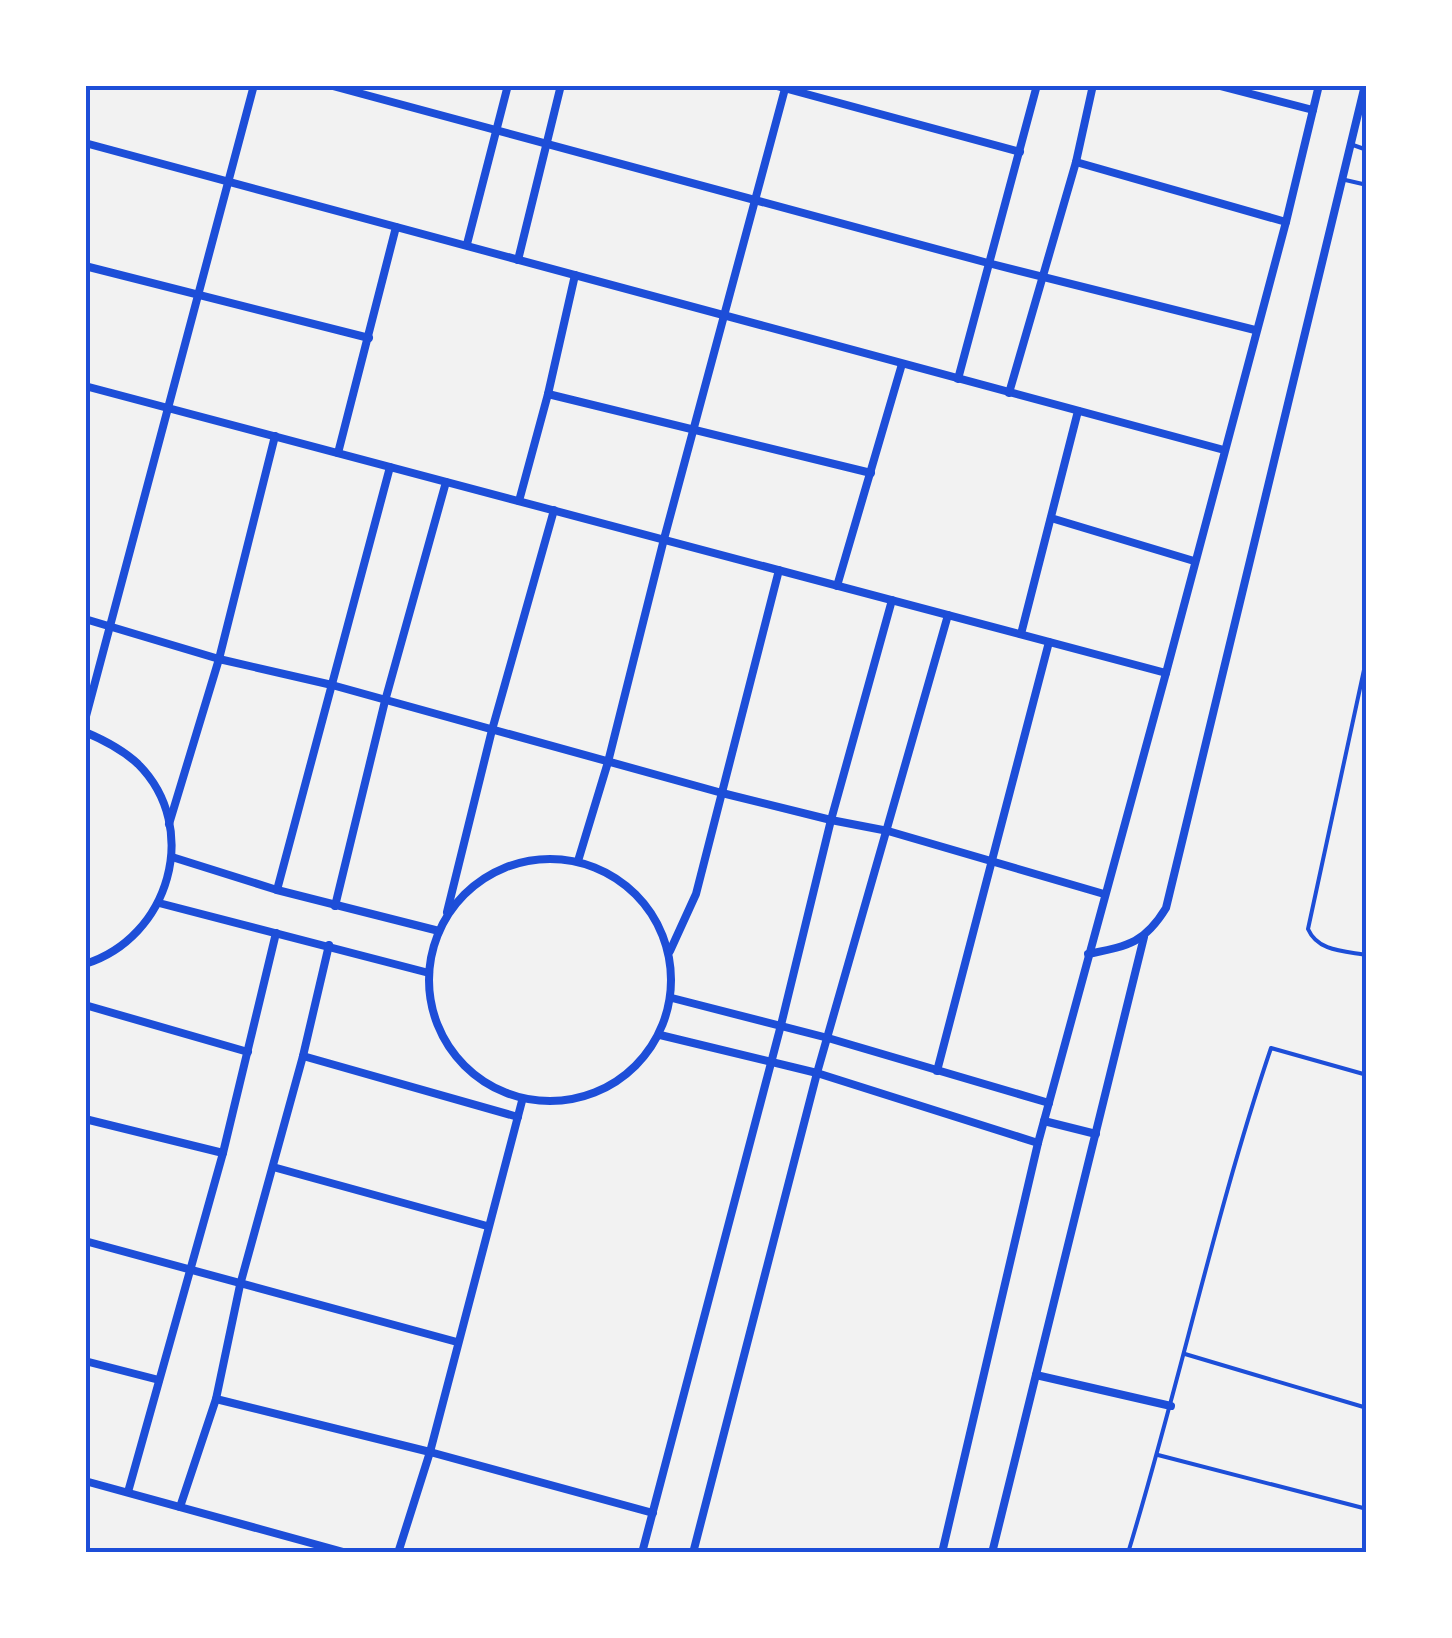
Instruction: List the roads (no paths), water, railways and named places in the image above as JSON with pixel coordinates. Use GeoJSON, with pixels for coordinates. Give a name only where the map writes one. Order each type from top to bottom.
{"type":"FeatureCollection","features":[{"type":"Feature","properties":{"kind":"street"},"geometry":{"type":"LineString","coordinates":[[85,720],[254,85]]}},
{"type":"Feature","properties":{"kind":"street"},"geometry":{"type":"LineString","coordinates":[[328,85],[988,263],[1255,330]]}},
{"type":"Feature","properties":{"kind":"street"},"geometry":{"type":"LineString","coordinates":[[467,244],[508,85]]}},
{"type":"Feature","properties":{"kind":"street"},"geometry":{"type":"LineString","coordinates":[[518,260],[544,144],[562,85]]}},
{"type":"Feature","properties":{"kind":"street"},"geometry":{"type":"LineString","coordinates":[[773,85],[1020,152]]}},
{"type":"Feature","properties":{"kind":"street"},"geometry":{"type":"LineString","coordinates":[[958,379],[1036,85]]}},
{"type":"Feature","properties":{"kind":"street"},"geometry":{"type":"LineString","coordinates":[[1009,393],[1076,162],[1094,85]]}},
{"type":"Feature","properties":{"kind":"street"},"geometry":{"type":"LineString","coordinates":[[1216,85],[1313,110]]}},
{"type":"Feature","properties":{"kind":"street"},"geometry":{"type":"LineString","coordinates":[[942,1553],[1038,1143],[1286,222],[1319,85]]}},
{"type":"Feature","properties":{"kind":"street"},"geometry":{"type":"LineString","coordinates":[[1088,954],[1130,945],[1144,937],[1166,908],[1219,676],[1365,85]]}},
{"type":"Feature","properties":{"kind":"street"},"geometry":{"type":"LineString","coordinates":[[578,861],[608,762],[785,86]]}},
{"type":"Feature","properties":{"kind":"street"},"geometry":{"type":"LineString","coordinates":[[85,143],[1224,450]]}},
{"type":"Feature","properties":{"kind":"street"},"geometry":{"type":"LineString","coordinates":[[1076,162],[1286,222]]}},
{"type":"Feature","properties":{"kind":"street"},"geometry":{"type":"LineString","coordinates":[[338,453],[396,227]]}},
{"type":"Feature","properties":{"kind":"street"},"geometry":{"type":"LineString","coordinates":[[85,266],[369,338]]}},
{"type":"Feature","properties":{"kind":"street"},"geometry":{"type":"LineString","coordinates":[[519,501],[575,276]]}},
{"type":"Feature","properties":{"kind":"street"},"geometry":{"type":"LineString","coordinates":[[838,586],[902,364]]}},
{"type":"Feature","properties":{"kind":"street"},"geometry":{"type":"LineString","coordinates":[[85,386],[1166,673]]}},
{"type":"Feature","properties":{"kind":"street"},"geometry":{"type":"LineString","coordinates":[[548,394],[870,472]]}},
{"type":"Feature","properties":{"kind":"street"},"geometry":{"type":"LineString","coordinates":[[1021,634],[1078,411]]}},
{"type":"Feature","properties":{"kind":"street"},"geometry":{"type":"LineString","coordinates":[[170,824],[219,658],[275,436]]}},
{"type":"Feature","properties":{"kind":"street"},"geometry":{"type":"LineString","coordinates":[[277,890],[390,467]]}},
{"type":"Feature","properties":{"kind":"street"},"geometry":{"type":"LineString","coordinates":[[335,906],[446,482]]}},
{"type":"Feature","properties":{"kind":"street"},"geometry":{"type":"LineString","coordinates":[[446,916],[471,887],[503,867],[540,858],[578,861],[619,878],[651,910],[670,951],[672,998],[660,1035],[640,1064],[612,1085],[580,1098],[522,1100],[488,1084],[467,1068],[450,1047],[434,1012],[429,973],[439,931],[554,510]]}},
{"type":"Feature","properties":{"kind":"street"},"geometry":{"type":"LineString","coordinates":[[1051,518],[1194,562]]}},
{"type":"Feature","properties":{"kind":"street"},"geometry":{"type":"LineString","coordinates":[[670,951],[696,894],[779,570]]}},
{"type":"Feature","properties":{"kind":"street"},"geometry":{"type":"LineString","coordinates":[[642,1553],[782,1026],[831,820],[892,600]]}},
{"type":"Feature","properties":{"kind":"street"},"geometry":{"type":"LineString","coordinates":[[693,1553],[818,1074],[948,615]]}},
{"type":"Feature","properties":{"kind":"street"},"geometry":{"type":"LineString","coordinates":[[85,619],[722,793],[888,831],[1104,894]]}},
{"type":"Feature","properties":{"kind":"street"},"geometry":{"type":"LineString","coordinates":[[937,1072],[1050,642]]}},
{"type":"Feature","properties":{"kind":"street"},"geometry":{"type":"LineString","coordinates":[[85,732],[113,744],[139,765],[158,792],[170,824],[172,857],[159,903],[144,926],[124,946],[85,964]]}},
{"type":"Feature","properties":{"kind":"street"},"geometry":{"type":"LineString","coordinates":[[172,857],[277,890],[439,931]]}},
{"type":"Feature","properties":{"kind":"street"},"geometry":{"type":"LineString","coordinates":[[159,903],[429,973]]}},
{"type":"Feature","properties":{"kind":"street"},"geometry":{"type":"LineString","coordinates":[[128,1492],[222,1154],[276,933]]}},
{"type":"Feature","properties":{"kind":"street"},"geometry":{"type":"LineString","coordinates":[[992,1553],[1144,937]]}},
{"type":"Feature","properties":{"kind":"street"},"geometry":{"type":"LineString","coordinates":[[180,1506],[216,1399],[240,1285],[329,945]]}},
{"type":"Feature","properties":{"kind":"street"},"geometry":{"type":"LineString","coordinates":[[672,998],[828,1038],[1049,1103]]}},
{"type":"Feature","properties":{"kind":"street"},"geometry":{"type":"LineString","coordinates":[[85,1005],[248,1052]]}},
{"type":"Feature","properties":{"kind":"street"},"geometry":{"type":"LineString","coordinates":[[660,1035],[771,1060],[1038,1143]]}},
{"type":"Feature","properties":{"kind":"street"},"geometry":{"type":"LineString","coordinates":[[303,1056],[518,1116]]}},
{"type":"Feature","properties":{"kind":"street"},"geometry":{"type":"LineString","coordinates":[[398,1553],[430,1452],[522,1100]]}},
{"type":"Feature","properties":{"kind":"street"},"geometry":{"type":"LineString","coordinates":[[85,1119],[222,1154]]}},
{"type":"Feature","properties":{"kind":"street"},"geometry":{"type":"LineString","coordinates":[[1044,1121],[1096,1134]]}},
{"type":"Feature","properties":{"kind":"street"},"geometry":{"type":"LineString","coordinates":[[273,1166],[487,1226]]}},
{"type":"Feature","properties":{"kind":"street"},"geometry":{"type":"LineString","coordinates":[[85,1241],[457,1342]]}},
{"type":"Feature","properties":{"kind":"street"},"geometry":{"type":"LineString","coordinates":[[85,1360],[159,1380]]}},
{"type":"Feature","properties":{"kind":"street"},"geometry":{"type":"LineString","coordinates":[[1036,1375],[1171,1406]]}},
{"type":"Feature","properties":{"kind":"street"},"geometry":{"type":"LineString","coordinates":[[216,1399],[654,1513]]}},
{"type":"Feature","properties":{"kind":"street"},"geometry":{"type":"LineString","coordinates":[[85,1481],[347,1553]]}},
{"type":"Feature","properties":{"kind":"lane"},"geometry":{"type":"LineString","coordinates":[[1349,144],[1367,150]]}},
{"type":"Feature","properties":{"kind":"lane"},"geometry":{"type":"LineString","coordinates":[[1341,179],[1367,185]]}},
{"type":"Feature","properties":{"kind":"lane"},"geometry":{"type":"LineString","coordinates":[[1367,656],[1308,929],[1324,947],[1367,955]]}},
{"type":"Feature","properties":{"kind":"lane"},"geometry":{"type":"LineString","coordinates":[[1128,1553],[1158,1455],[1242,1133],[1270,1048],[1367,1074]]}},
{"type":"Feature","properties":{"kind":"lane"},"geometry":{"type":"LineString","coordinates":[[1185,1354],[1367,1408]]}},
{"type":"Feature","properties":{"kind":"lane"},"geometry":{"type":"LineString","coordinates":[[1158,1455],[1367,1509]]}}]}
